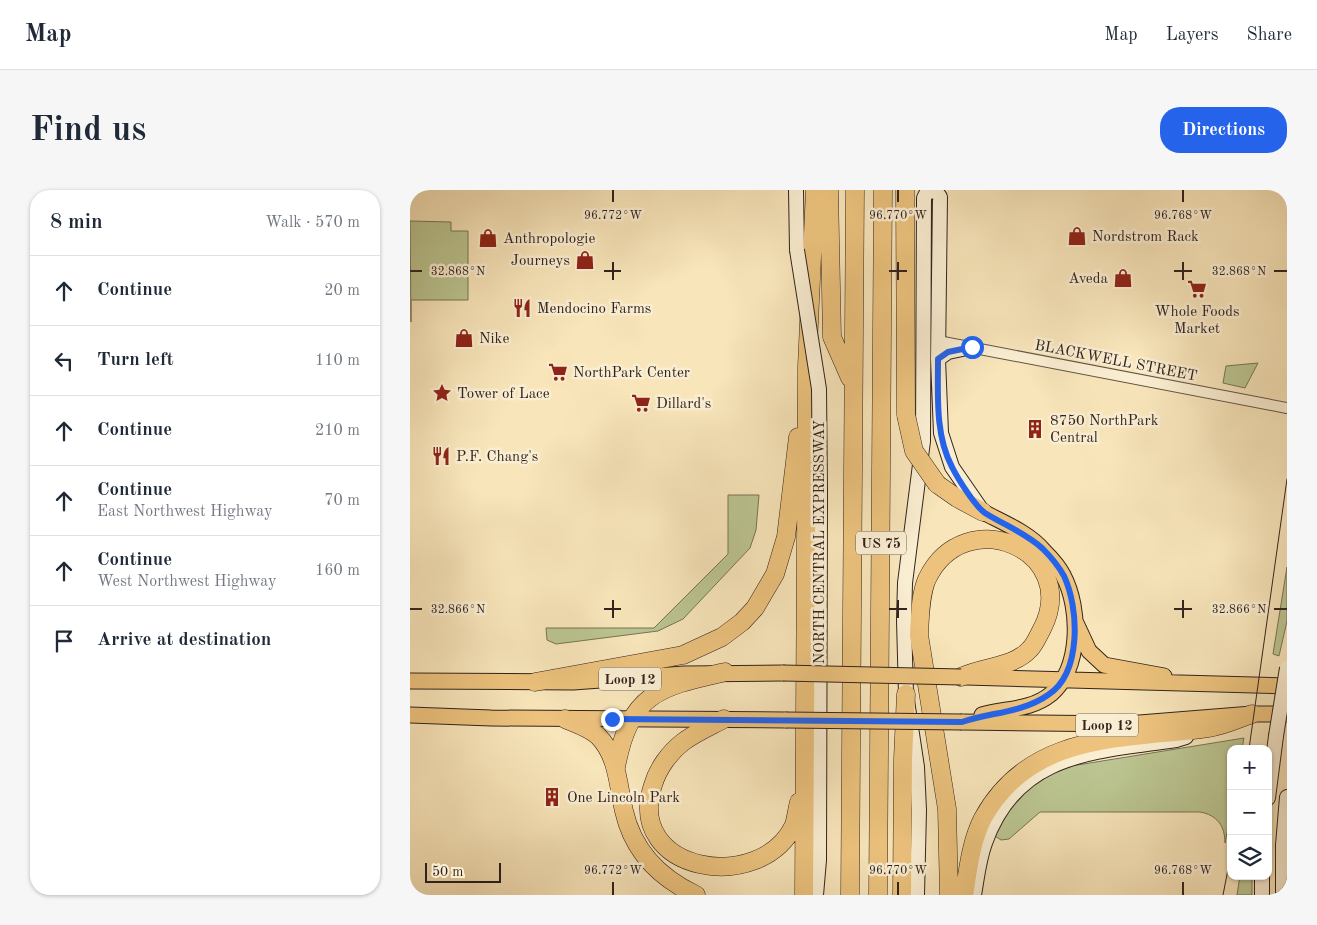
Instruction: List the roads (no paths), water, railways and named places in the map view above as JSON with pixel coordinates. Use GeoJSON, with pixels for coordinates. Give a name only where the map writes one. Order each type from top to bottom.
{"type":"FeatureCollection","features":[{"type":"Feature","properties":{"kind":"highway"},"geometry":{"type":"LineString","coordinates":[[804,895],[807,367],[815,190]]}},
{"type":"Feature","properties":{"kind":"highway"},"geometry":{"type":"LineString","coordinates":[[829,190],[832,337],[854,385]]}},
{"type":"Feature","properties":{"kind":"highway","name":"US 75"},"geometry":{"type":"LineString","coordinates":[[850,895],[855,190]]}},
{"type":"Feature","properties":{"kind":"highway","name":"US 75"},"geometry":{"type":"LineString","coordinates":[[878,895],[884,190]]}},
{"type":"Feature","properties":{"kind":"highway"},"geometry":{"type":"LineString","coordinates":[[905,190],[906,416],[909,434],[914,451],[938,484],[956,498],[983,512]]}},
{"type":"Feature","properties":{"kind":"highway"},"geometry":{"type":"LineString","coordinates":[[535,682],[683,655],[722,637],[742,622],[755,608],[775,574],[786,538],[807,367]]}},
{"type":"Feature","properties":{"kind":"highway"},"geometry":{"type":"LineString","coordinates":[[949,895],[947,809],[920,636],[920,613],[926,581],[936,564],[957,546],[980,538],[1001,539],[1022,549],[1035,561],[1047,579],[1051,600],[1047,618],[1030,649],[1017,658],[1006,664],[977,669],[961,676]]}},
{"type":"Feature","properties":{"kind":"highway"},"geometry":{"type":"LineString","coordinates":[[616,767],[619,748],[632,719],[645,702],[664,688],[675,683],[725,672]]}},
{"type":"Feature","properties":{"kind":"highway"},"geometry":{"type":"LineString","coordinates":[[902,895],[902,759],[906,694]]}},
{"type":"Feature","properties":{"kind":"highway"},"geometry":{"type":"LineString","coordinates":[[964,895],[973,846],[982,819],[997,796],[1017,775],[1044,758],[1076,745],[1211,728],[1252,714]]}},
{"type":"Feature","properties":{"kind":"highway"},"geometry":{"type":"LineString","coordinates":[[564,719],[588,729],[600,737],[616,767],[624,812],[631,833],[642,853],[655,869],[696,895]]}},
{"type":"Feature","properties":{"kind":"highway"},"geometry":{"type":"LineString","coordinates":[[724,720],[684,741],[657,773],[650,792],[651,824],[660,843],[672,858],[686,869],[699,874],[717,877],[739,876],[758,868],[772,858],[785,842],[794,825],[800,798],[804,742]]}},
{"type":"Feature","properties":{"kind":"main road","name":"NORTH CENTRAL EXPRESSWAY"},"geometry":{"type":"LineString","coordinates":[[796,190],[797,250],[818,380],[820,492],[819,850],[816,895]]}},
{"type":"Feature","properties":{"kind":"main road"},"geometry":{"type":"LineString","coordinates":[[917,895],[919,802],[917,767],[906,694],[905,584],[924,441],[924,198],[928,190]]}},
{"type":"Feature","properties":{"kind":"main road"},"geometry":{"type":"LineString","coordinates":[[935,190],[940,197],[938,359],[941,433],[946,452],[952,467],[983,512],[1022,533],[1043,549],[1063,575],[1071,597],[1074,620],[1074,648],[1061,681],[1050,694],[1020,709],[985,714],[962,722]]}},
{"type":"Feature","properties":{"kind":"main road"},"geometry":{"type":"LineString","coordinates":[[938,359],[948,352],[972,347]]}},
{"type":"Feature","properties":{"kind":"main road"},"geometry":{"type":"LineString","coordinates":[[1074,620],[1089,651],[1104,665],[1192,683]]}},
{"type":"Feature","properties":{"kind":"main road"},"geometry":{"type":"LineString","coordinates":[[1269,790],[1287,668]]}},
{"type":"Feature","properties":{"kind":"main road","name":"Loop 12"},"geometry":{"type":"LineString","coordinates":[[410,681],[604,681],[725,672],[961,676],[1061,681],[1287,686]]}},
{"type":"Feature","properties":{"kind":"main road","name":"Loop 12"},"geometry":{"type":"LineString","coordinates":[[410,715],[564,719],[1127,724],[1252,714],[1287,714]]}},
{"type":"Feature","properties":{"kind":"main road"},"geometry":{"type":"LineString","coordinates":[[974,895],[984,844],[994,821],[1011,796],[1034,776],[1059,761],[1088,752],[1176,740],[1211,728]]}},
{"type":"Feature","properties":{"kind":"main road"},"geometry":{"type":"LineString","coordinates":[[1283,895],[1283,845],[1287,797]]}},
{"type":"Feature","properties":{"kind":"main road"},"geometry":{"type":"LineString","coordinates":[[1262,880],[1262,895]]}},
{"type":"Feature","properties":{"kind":"street","name":"BLACKWELL STREET"},"geometry":{"type":"LineString","coordinates":[[938,341],[1287,408]]}},
{"type":"Feature","properties":{"kind":"tram line"},"geometry":{"type":"LineString","coordinates":[[1250,745],[1287,479]]}},
{"type":"Feature","properties":{"kind":"tram line"},"geometry":{"type":"LineString","coordinates":[[1223,895],[1227,874]]}},
{"type":"Feature","properties":{"kind":"place","name":"Nordstrom Rack"},"geometry":{"type":"Point","coordinates":[1077,236]}},
{"type":"Feature","properties":{"kind":"place","name":"Anthropologie"},"geometry":{"type":"Point","coordinates":[488,238]}},
{"type":"Feature","properties":{"kind":"place","name":"Journeys"},"geometry":{"type":"Point","coordinates":[585,260]}},
{"type":"Feature","properties":{"kind":"place","name":"Aveda"},"geometry":{"type":"Point","coordinates":[1123,278]}},
{"type":"Feature","properties":{"kind":"place","name":"Whole Foods Market"},"geometry":{"type":"Point","coordinates":[1197,289]}},
{"type":"Feature","properties":{"kind":"place","name":"Mendocino Farms"},"geometry":{"type":"Point","coordinates":[522,308]}},
{"type":"Feature","properties":{"kind":"place","name":"Nike"},"geometry":{"type":"Point","coordinates":[464,338]}},
{"type":"Feature","properties":{"kind":"place","name":"NorthPark Center"},"geometry":{"type":"Point","coordinates":[558,372]}},
{"type":"Feature","properties":{"kind":"place","name":"Tower of Lace"},"geometry":{"type":"Point","coordinates":[442,393]}},
{"type":"Feature","properties":{"kind":"place","name":"Dillard's"},"geometry":{"type":"Point","coordinates":[641,403]}},
{"type":"Feature","properties":{"kind":"place","name":"8750 NorthPark Central"},"geometry":{"type":"Point","coordinates":[1035,429]}},
{"type":"Feature","properties":{"kind":"place","name":"P.F. Chang's"},"geometry":{"type":"Point","coordinates":[441,456]}},
{"type":"Feature","properties":{"kind":"place","name":"One Lincoln Park"},"geometry":{"type":"Point","coordinates":[552,797]}}]}
